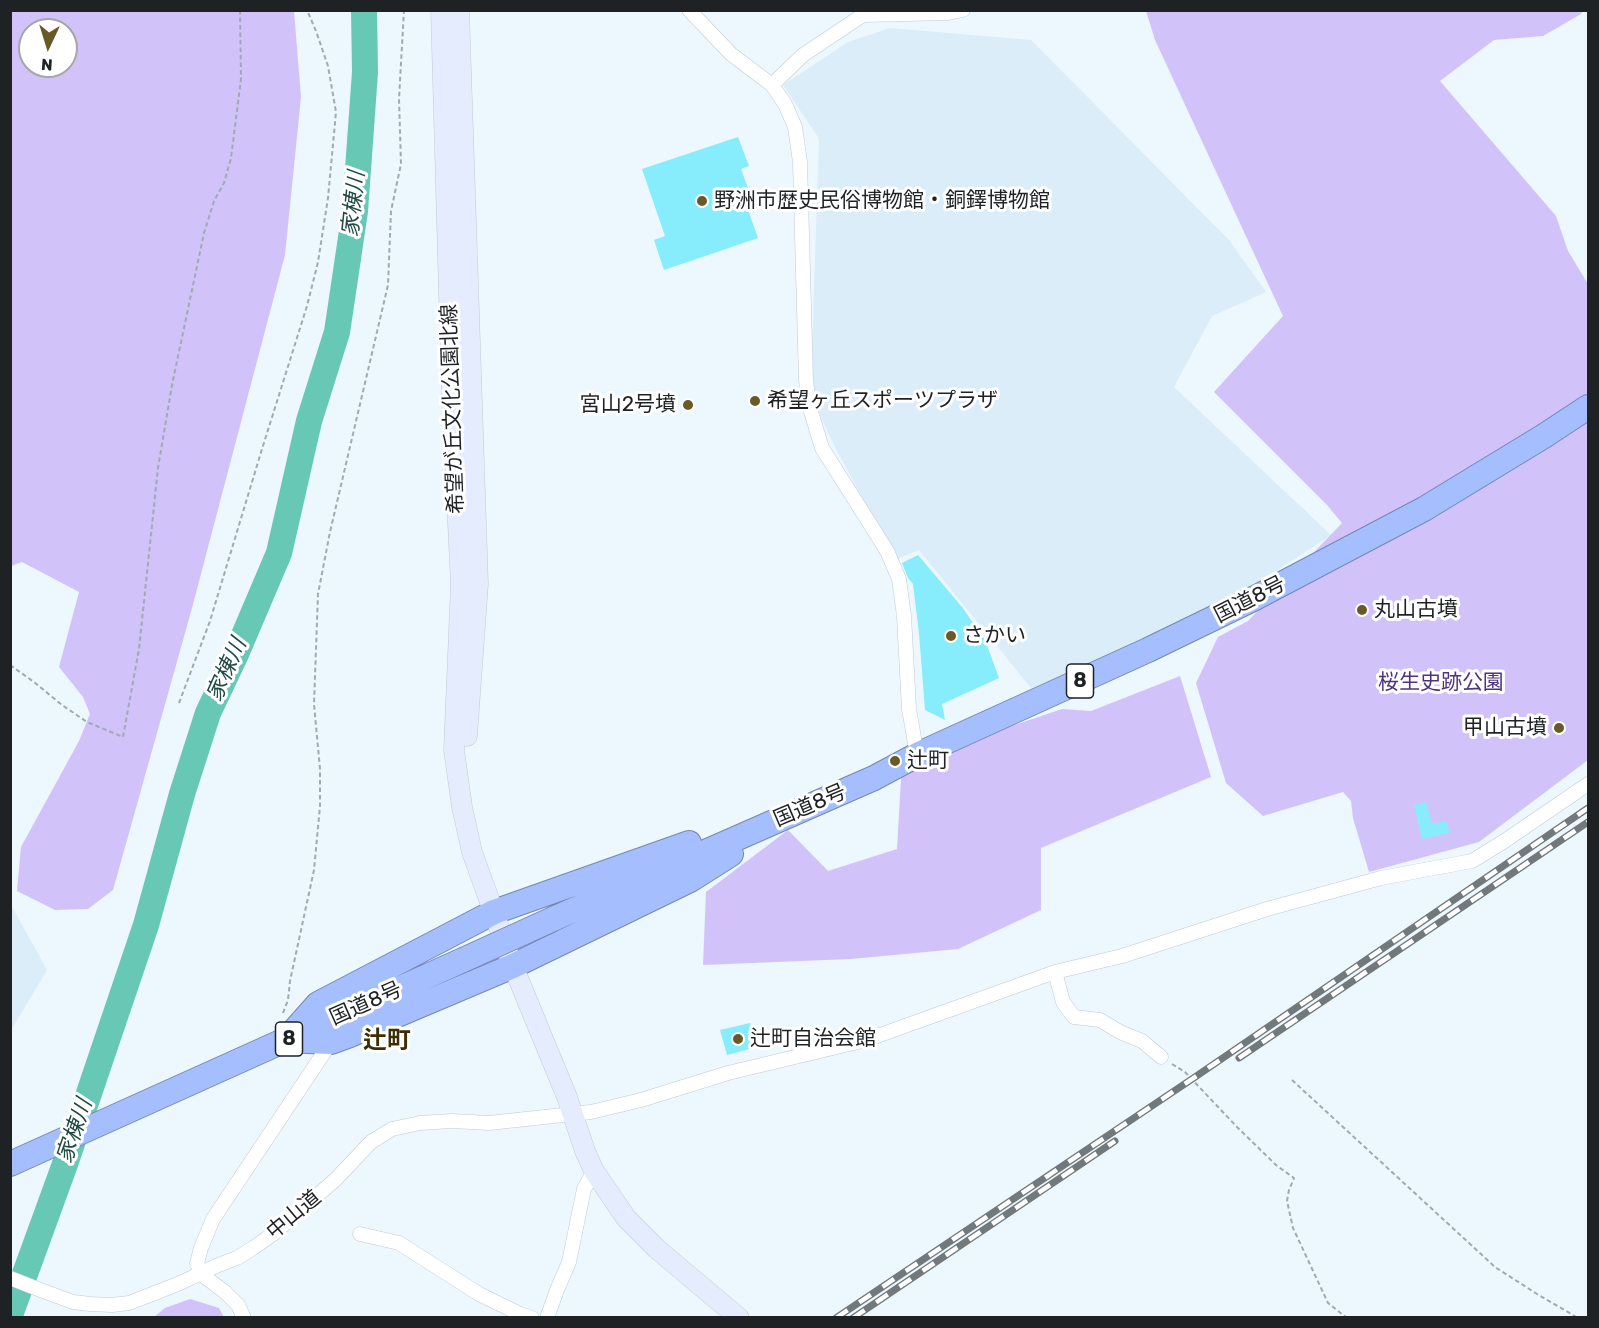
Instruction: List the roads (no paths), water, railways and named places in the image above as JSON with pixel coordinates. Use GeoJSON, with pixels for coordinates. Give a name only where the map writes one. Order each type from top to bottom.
{"type":"FeatureCollection","features":[{"type":"Feature","properties":{"kind":"highway","name":"国道8号"},"geometry":{"type":"LineString","coordinates":[[10,1164],[114,1117],[284,1029],[463,960],[874,778],[917,755],[1148,650],[1255,598],[1424,509],[1545,436],[1588,407]]}},
{"type":"Feature","properties":{"kind":"highway"},"geometry":{"type":"LineString","coordinates":[[284,1029],[318,1004],[495,912],[690,843],[763,826]]}},
{"type":"Feature","properties":{"kind":"highway"},"geometry":{"type":"LineString","coordinates":[[284,1029],[332,1041],[513,966],[690,880],[731,854],[763,826]]}},
{"type":"Feature","properties":{"kind":"main road","name":"希望が丘文化公園北線"},"geometry":{"type":"LineString","coordinates":[[441,10],[452,401],[461,584],[454,750],[462,807],[472,852],[513,966],[594,1170],[626,1218],[641,1234],[739,1317]]}},
{"type":"Feature","properties":{"kind":"main road","name":"希望が丘文化公園北線"},"geometry":{"type":"LineString","coordinates":[[459,10],[478,584],[462,807]]}},
{"type":"Feature","properties":{"kind":"street"},"geometry":{"type":"LineString","coordinates":[[689,10],[731,54],[772,85],[785,104],[795,127],[800,162],[806,380],[809,405],[822,448],[887,552],[899,579],[904,616],[909,709],[917,755]]}},
{"type":"Feature","properties":{"kind":"street"},"geometry":{"type":"LineString","coordinates":[[772,85],[803,55],[863,15],[948,13],[963,10]]}},
{"type":"Feature","properties":{"kind":"street","name":"中山道"},"geometry":{"type":"LineString","coordinates":[[10,1278],[74,1302],[112,1305],[142,1299],[237,1258],[273,1234],[336,1179],[371,1142],[392,1129],[420,1123],[452,1121],[489,1123],[591,1113],[728,1073],[866,1040],[1055,972],[1122,956],[1267,909],[1381,878],[1472,861],[1588,784]]}},
{"type":"Feature","properties":{"kind":"street"},"geometry":{"type":"LineString","coordinates":[[1055,972],[1063,1002],[1074,1017],[1100,1020],[1142,1041],[1161,1057]]}},
{"type":"Feature","properties":{"kind":"street"},"geometry":{"type":"LineString","coordinates":[[244,1317],[238,1305],[225,1292],[201,1274],[197,1263],[213,1219],[332,1041]]}},
{"type":"Feature","properties":{"kind":"street"},"geometry":{"type":"LineString","coordinates":[[547,1317],[569,1262],[584,1189],[594,1170]]}},
{"type":"Feature","properties":{"kind":"street"},"geometry":{"type":"LineString","coordinates":[[360,1234],[399,1243],[479,1294],[520,1314],[532,1317]]}},
{"type":"Feature","properties":{"kind":"waterway","name":"家棟川"},"geometry":{"type":"LineString","coordinates":[[10,1315],[65,1164],[146,925],[182,794],[208,713],[279,553],[309,421],[337,332],[355,211],[365,72],[364,10]]}},
{"type":"Feature","properties":{"kind":"railway"},"geometry":{"type":"LineString","coordinates":[[836,1318],[1198,1075],[1588,808]]}},
{"type":"Feature","properties":{"kind":"railway"},"geometry":{"type":"LineString","coordinates":[[1239,1058],[1588,822]]}},
{"type":"Feature","properties":{"kind":"railway"},"geometry":{"type":"LineString","coordinates":[[853,1318],[1115,1141]]}},
{"type":"Feature","properties":{"kind":"place","name":"野洲市歴史民俗博物館・銅鐸博物館"},"geometry":{"type":"Point","coordinates":[702,201]}},
{"type":"Feature","properties":{"kind":"place","name":"希望ヶ丘スポーツプラザ"},"geometry":{"type":"Point","coordinates":[755,401]}},
{"type":"Feature","properties":{"kind":"place","name":"宮山2号墳"},"geometry":{"type":"Point","coordinates":[688,405]}},
{"type":"Feature","properties":{"kind":"place","name":"丸山古墳"},"geometry":{"type":"Point","coordinates":[1362,610]}},
{"type":"Feature","properties":{"kind":"place","name":"さかい"},"geometry":{"type":"Point","coordinates":[951,636]}},
{"type":"Feature","properties":{"kind":"place","name":"甲山古墳"},"geometry":{"type":"Point","coordinates":[1559,728]}},
{"type":"Feature","properties":{"kind":"place","name":"辻町"},"geometry":{"type":"Point","coordinates":[895,761]}},
{"type":"Feature","properties":{"kind":"place","name":"辻町自治会館"},"geometry":{"type":"Point","coordinates":[738,1039]}},
{"type":"Feature","properties":{"kind":"district","name":"辻町"},"geometry":{"type":"Point","coordinates":[387,1041]}},
{"type":"Feature","properties":{"kind":"park label","name":"桜生史跡公園"},"geometry":{"type":"Point","coordinates":[1441,683]}}]}
